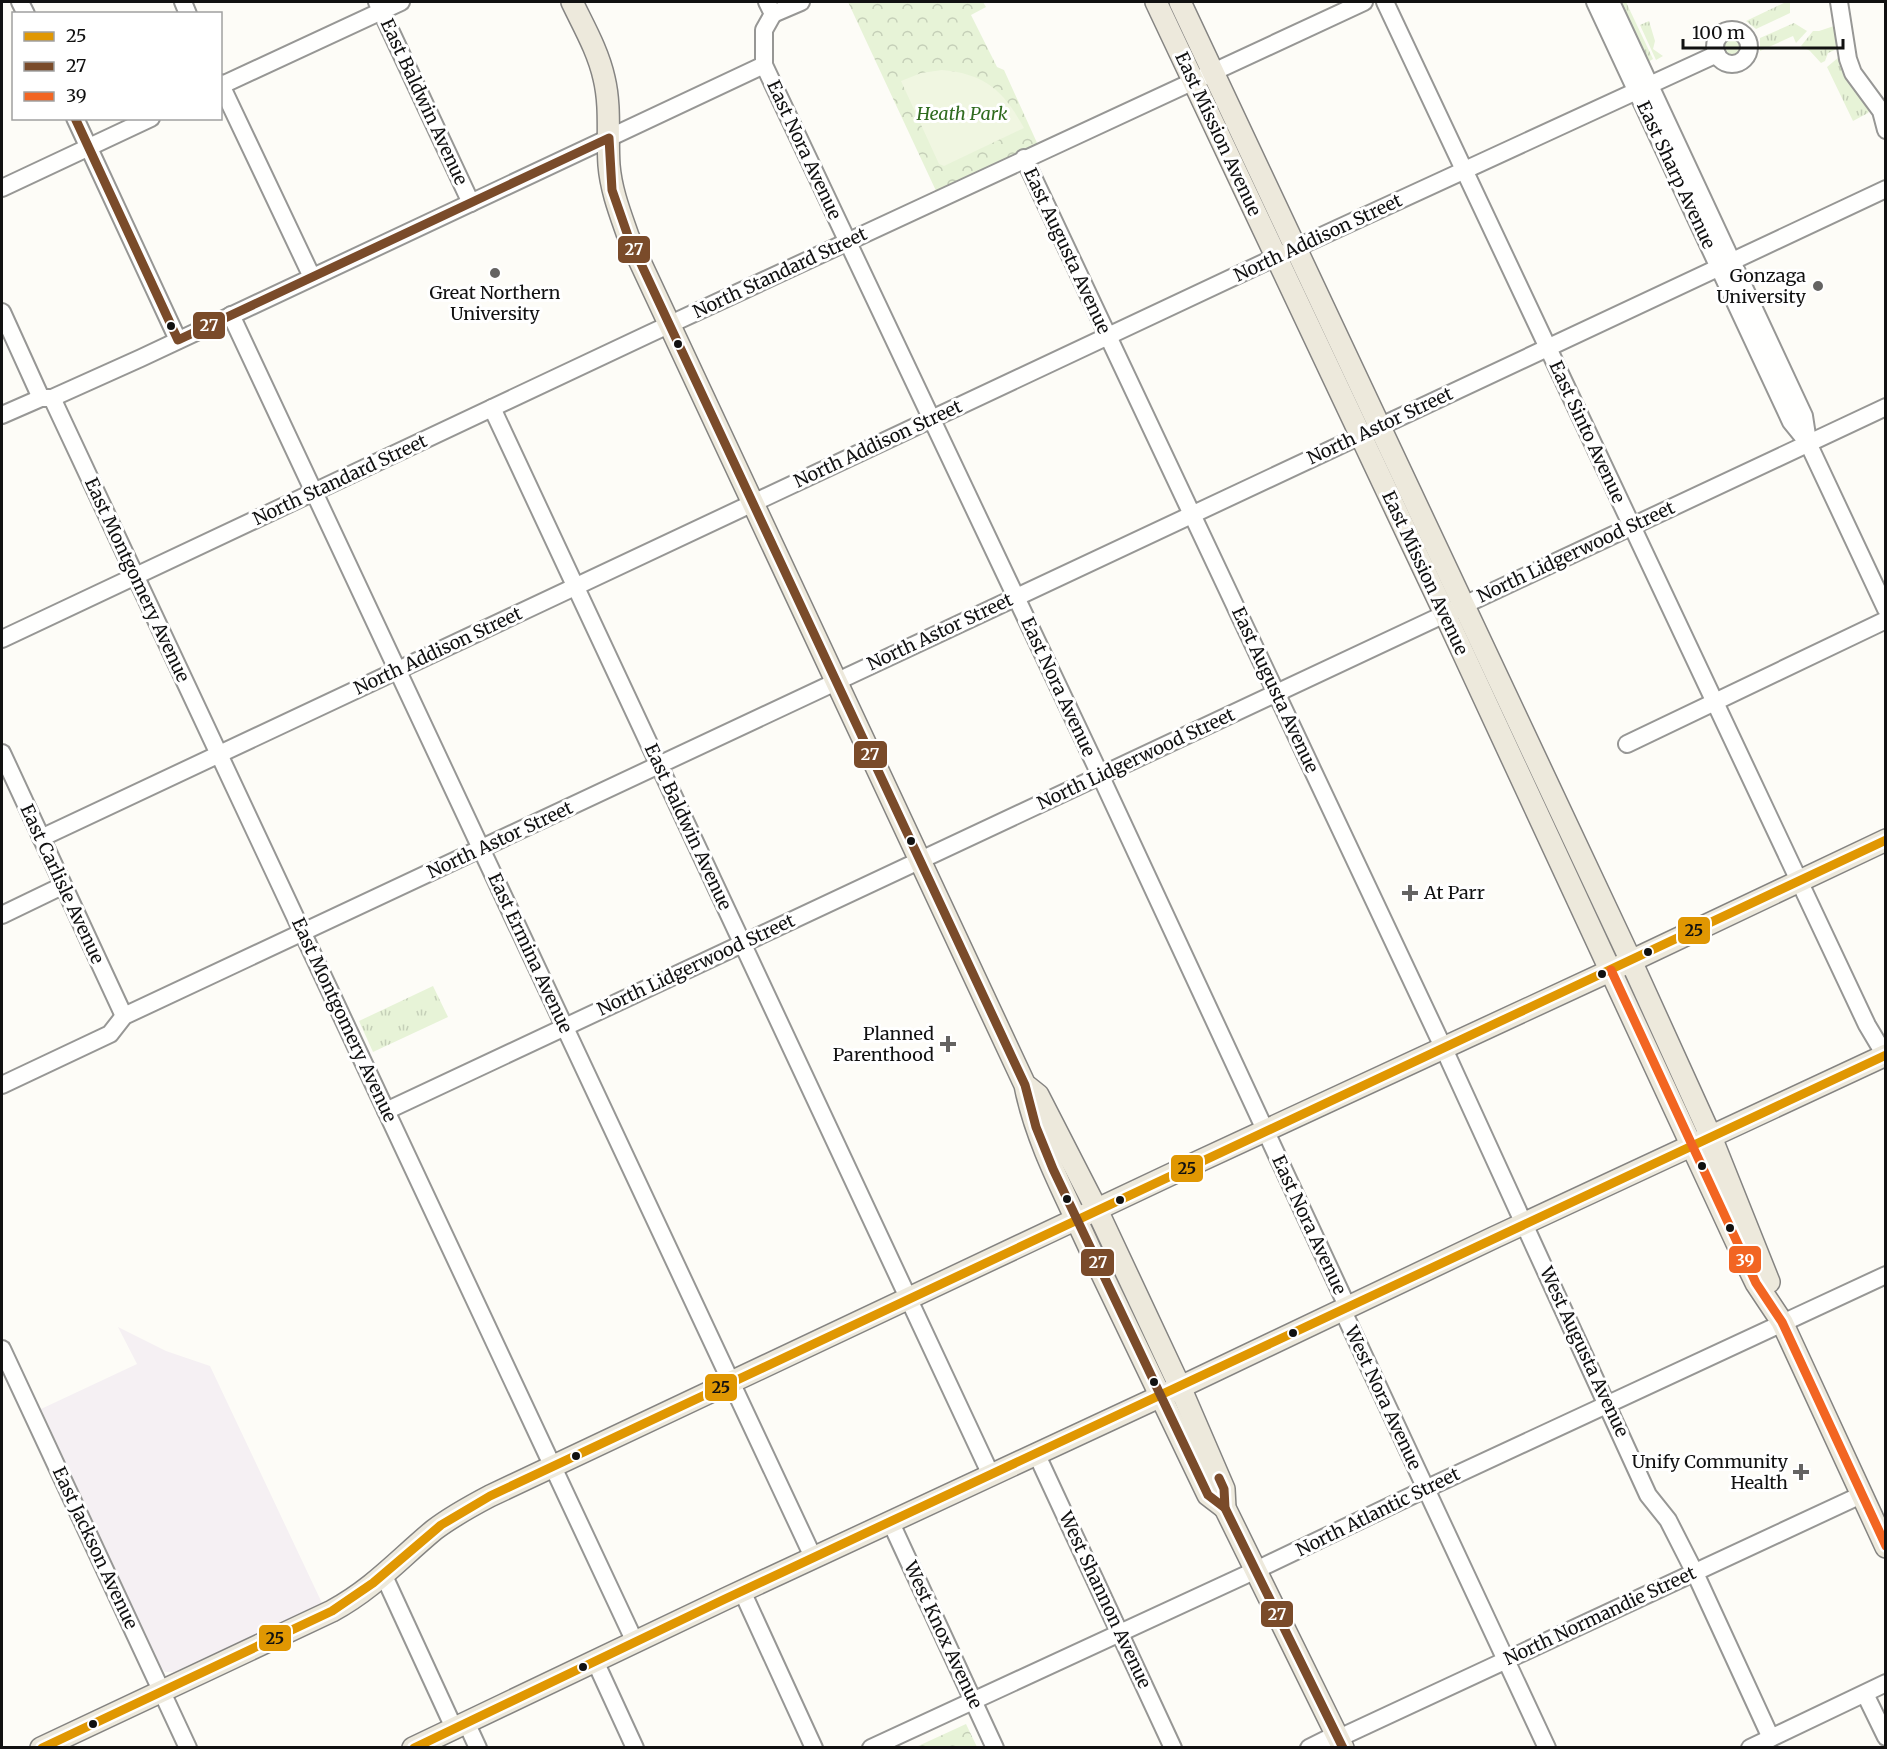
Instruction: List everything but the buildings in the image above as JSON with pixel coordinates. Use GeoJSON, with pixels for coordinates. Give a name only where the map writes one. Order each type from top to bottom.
{"type":"FeatureCollection","features":[{"type":"Feature","properties":{"kind":"main road"},"geometry":{"type":"LineString","coordinates":[[572,2],[596,48],[604,77],[608,97],[609,163],[612,190],[628,236],[1025,1085],[1036,1127],[1159,1396],[1208,1495],[1225,1508]]}},
{"type":"Feature","properties":{"kind":"main road","name":"East Mission Avenue"},"geometry":{"type":"LineString","coordinates":[[1156,2],[1192,80],[1381,427],[1454,610],[1611,970],[1756,1283],[1782,1322]]}},
{"type":"Feature","properties":{"kind":"main road","name":"East Mission Avenue"},"geometry":{"type":"LineString","coordinates":[[1180,2],[1213,71],[1360,435],[1454,610],[1631,962],[1711,1137],[1768,1279],[1782,1322]]}},
{"type":"Feature","properties":{"kind":"main road"},"geometry":{"type":"LineString","coordinates":[[41,1748],[356,1598],[384,1576],[434,1530],[490,1496],[1096,1210],[1631,962],[1886,840]]}},
{"type":"Feature","properties":{"kind":"main road"},"geometry":{"type":"LineString","coordinates":[[413,1748],[1524,1223],[1885,1056]]}},
{"type":"Feature","properties":{"kind":"main road"},"geometry":{"type":"LineString","coordinates":[[1025,1085],[1038,1095],[1096,1210],[1180,1387],[1224,1489],[1225,1508],[1254,1571],[1340,1740]]}},
{"type":"Feature","properties":{"kind":"main road"},"geometry":{"type":"LineString","coordinates":[[1782,1322],[1886,1547]]}},
{"type":"Feature","properties":{"kind":"street"},"geometry":{"type":"LineString","coordinates":[[222,84],[379,6],[401,2]]}},
{"type":"Feature","properties":{"kind":"street"},"geometry":{"type":"LineString","coordinates":[[770,8],[801,2]]}},
{"type":"Feature","properties":{"kind":"street","name":"North Standard Street"},"geometry":{"type":"LineString","coordinates":[[2,639],[1024,158],[1364,2]]}},
{"type":"Feature","properties":{"kind":"street","name":"East Sinto Avenue"},"geometry":{"type":"LineString","coordinates":[[1385,2],[1714,702],[1867,1024],[1885,1056]]}},
{"type":"Feature","properties":{"kind":"street","name":"East Sharp Avenue"},"geometry":{"type":"LineString","coordinates":[[1595,2],[1643,88],[1725,264],[1804,416],[1808,443],[1886,609]]}},
{"type":"Feature","properties":{"kind":"street","name":"East Sharp Avenue"},"geometry":{"type":"LineString","coordinates":[[1611,2],[1643,88]]}},
{"type":"Feature","properties":{"kind":"street"},"geometry":{"type":"LineString","coordinates":[[1839,2],[1848,59],[1853,73],[1881,111],[1886,130]]}},
{"type":"Feature","properties":{"kind":"street","name":"East Baldwin Avenue"},"geometry":{"type":"LineString","coordinates":[[379,6],[471,203]]}},
{"type":"Feature","properties":{"kind":"street","name":"East Nora Avenue"},"geometry":{"type":"LineString","coordinates":[[770,8],[764,30],[764,65],[1100,776],[1265,1131],[1344,1308]]}},
{"type":"Feature","properties":{"kind":"street","name":"North Addison Street"},"geometry":{"type":"LineString","coordinates":[[41,838],[1108,336],[1717,54]]}},
{"type":"Feature","properties":{"kind":"street"},"geometry":{"type":"LineString","coordinates":[[2,415],[47,398],[178,340],[764,65]]}},
{"type":"Feature","properties":{"kind":"street"},"geometry":{"type":"LineString","coordinates":[[222,87],[312,277]]}},
{"type":"Feature","properties":{"kind":"street"},"geometry":{"type":"LineString","coordinates":[[76,120],[178,340]]}},
{"type":"Feature","properties":{"kind":"street"},"geometry":{"type":"LineString","coordinates":[[2,188],[147,120]]}},
{"type":"Feature","properties":{"kind":"street","name":"East Augusta Avenue"},"geometry":{"type":"LineString","coordinates":[[1024,158],[1524,1223]]}},
{"type":"Feature","properties":{"kind":"street","name":"North Astor Street"},"geometry":{"type":"LineString","coordinates":[[2,1085],[110,1034],[124,1016],[302,931],[1886,189]]}},
{"type":"Feature","properties":{"kind":"street","name":"East Montgomery Avenue"},"geometry":{"type":"LineString","coordinates":[[2,312],[136,577],[634,1642]]}},
{"type":"Feature","properties":{"kind":"street","name":"East Ermina Avenue"},"geometry":{"type":"LineString","coordinates":[[231,315],[814,1559]]}},
{"type":"Feature","properties":{"kind":"street","name":"North Lidgerwood Street"},"geometry":{"type":"LineString","coordinates":[[386,1111],[1886,407]]}},
{"type":"Feature","properties":{"kind":"street","name":"East Baldwin Avenue"},"geometry":{"type":"LineString","coordinates":[[492,408],[991,1475]]}},
{"type":"Feature","properties":{"kind":"street"},"geometry":{"type":"LineString","coordinates":[[1627,744],[1886,620]]}},
{"type":"Feature","properties":{"kind":"street","name":"East Carlisle Avenue"},"geometry":{"type":"LineString","coordinates":[[2,753],[124,1016]]}},
{"type":"Feature","properties":{"kind":"street"},"geometry":{"type":"LineString","coordinates":[[2,915],[62,886]]}},
{"type":"Feature","properties":{"kind":"street","name":"West Augusta Avenue"},"geometry":{"type":"LineString","coordinates":[[1524,1223],[1648,1495],[1668,1520],[1695,1573],[1771,1738]]}},
{"type":"Feature","properties":{"kind":"street","name":"North Atlantic Street"},"geometry":{"type":"LineString","coordinates":[[871,1748],[1886,1275]]}},
{"type":"Feature","properties":{"kind":"street","name":"West Nora Avenue"},"geometry":{"type":"LineString","coordinates":[[1344,1308],[1425,1489],[1547,1748]]}},
{"type":"Feature","properties":{"kind":"street","name":"East Jackson Avenue"},"geometry":{"type":"LineString","coordinates":[[2,1349],[188,1748]]}},
{"type":"Feature","properties":{"kind":"street","name":"West Shannon Avenue"},"geometry":{"type":"LineString","coordinates":[[1036,1454],[1173,1748]]}},
{"type":"Feature","properties":{"kind":"street","name":"North Normandie Street"},"geometry":{"type":"LineString","coordinates":[[1309,1748],[1340,1740],[1505,1660],[1861,1495]]}},
{"type":"Feature","properties":{"kind":"street","name":"West Knox Avenue"},"geometry":{"type":"LineString","coordinates":[[891,1523],[995,1748]]}},
{"type":"Feature","properties":{"kind":"street"},"geometry":{"type":"LineString","coordinates":[[384,1576],[460,1725],[478,1748]]}},
{"type":"Feature","properties":{"kind":"street"},"geometry":{"type":"LineString","coordinates":[[742,1591],[814,1748]]}},
{"type":"Feature","properties":{"kind":"street"},"geometry":{"type":"LineString","coordinates":[[595,1661],[635,1748]]}},
{"type":"Feature","properties":{"kind":"street"},"geometry":{"type":"LineString","coordinates":[[1750,1748],[1886,1683]]}},
{"type":"Feature","properties":{"kind":"street"},"geometry":{"type":"LineString","coordinates":[[1865,1694],[1886,1737]]}},
{"type":"Feature","properties":{"kind":"shaded area"},"geometry":{"type":"Polygon","coordinates":[[[118,1327],[166,1351],[210,1366],[322,1603],[174,1672],[165,1672],[161,1667],[41,1409],[137,1364],[118,1327]]]}},
{"type":"Feature","properties":{"kind":"green space","name":"Heath Park"},"geometry":{"type":"Polygon","coordinates":[[[848,2],[983,2],[986,7],[971,15],[997,67],[1004,70],[1038,145],[937,193],[848,2]]]}},
{"type":"Feature","properties":{"kind":"green space"},"geometry":{"type":"Polygon","coordinates":[[[1621,2],[1626,2],[1653,59],[1648,62],[1645,60],[1644,50],[1621,2]]]}},
{"type":"Feature","properties":{"kind":"green space"},"geometry":{"type":"Polygon","coordinates":[[[1790,2],[1790,13],[1756,29],[1746,21],[1790,2]]]}},
{"type":"Feature","properties":{"kind":"green space"},"geometry":{"type":"Polygon","coordinates":[[[1649,21],[1655,41],[1653,49],[1663,56],[1656,60],[1640,25],[1649,21]]]}},
{"type":"Feature","properties":{"kind":"green space"},"geometry":{"type":"Polygon","coordinates":[[[1794,23],[1807,31],[1796,43],[1793,36],[1760,51],[1760,38],[1794,23]]]}},
{"type":"Feature","properties":{"kind":"green space"},"geometry":{"type":"Polygon","coordinates":[[[1834,26],[1839,48],[1828,53],[1825,61],[1821,63],[1810,51],[1801,46],[1813,31],[1834,26]]]}},
{"type":"Feature","properties":{"kind":"green space"},"geometry":{"type":"Polygon","coordinates":[[[1728,38],[1736,38],[1741,43],[1739,54],[1728,56],[1723,51],[1723,43],[1728,38]]]}},
{"type":"Feature","properties":{"kind":"green space"},"geometry":{"type":"Polygon","coordinates":[[[1839,57],[1857,90],[1871,107],[1868,113],[1853,121],[1827,67],[1839,57]]]}},
{"type":"Feature","properties":{"kind":"green space"},"geometry":{"type":"Polygon","coordinates":[[[942,70],[970,75],[991,86],[1008,103],[1024,128],[944,166],[939,164],[901,81],[921,73],[942,70]]]}},
{"type":"Feature","properties":{"kind":"green space"},"geometry":{"type":"Polygon","coordinates":[[[433,986],[448,1017],[373,1052],[359,1021],[433,986]]]}},
{"type":"Feature","properties":{"kind":"green space"},"geometry":{"type":"Polygon","coordinates":[[[966,1724],[977,1747],[916,1747],[966,1724]]]}},
{"type":"Feature","properties":{"kind":"transit line","name":"27"},"geometry":{"type":"LineString","coordinates":[[76,120],[178,340],[609,138],[612,190],[628,236],[1025,1085],[1036,1127],[1053,1169],[1208,1495],[1225,1508]]}},
{"type":"Feature","properties":{"kind":"transit line","name":"25"},"geometry":{"type":"LineString","coordinates":[[42,1748],[332,1611],[373,1583],[441,1525],[490,1496],[1886,840]]}},
{"type":"Feature","properties":{"kind":"transit line","name":"39"},"geometry":{"type":"LineString","coordinates":[[1611,970],[1756,1283],[1782,1322],[1886,1546]]}},
{"type":"Feature","properties":{"kind":"transit line","name":"25"},"geometry":{"type":"LineString","coordinates":[[414,1748],[725,1599],[1886,1055]]}},
{"type":"Feature","properties":{"kind":"transit line","name":"27"},"geometry":{"type":"LineString","coordinates":[[1219,1478],[1224,1489],[1225,1508],[1343,1748]]}},
{"type":"Feature","properties":{"kind":"place","name":"Great Northern University"},"geometry":{"type":"Point","coordinates":[495,273]}},
{"type":"Feature","properties":{"kind":"place","name":"Gonzaga University"},"geometry":{"type":"Point","coordinates":[1818,286]}},
{"type":"Feature","properties":{"kind":"place","name":"At Parr"},"geometry":{"type":"Point","coordinates":[1410,893]}},
{"type":"Feature","properties":{"kind":"place","name":"Planned Parenthood"},"geometry":{"type":"Point","coordinates":[948,1044]}},
{"type":"Feature","properties":{"kind":"place","name":"Unify Community Health"},"geometry":{"type":"Point","coordinates":[1801,1472]}}]}
